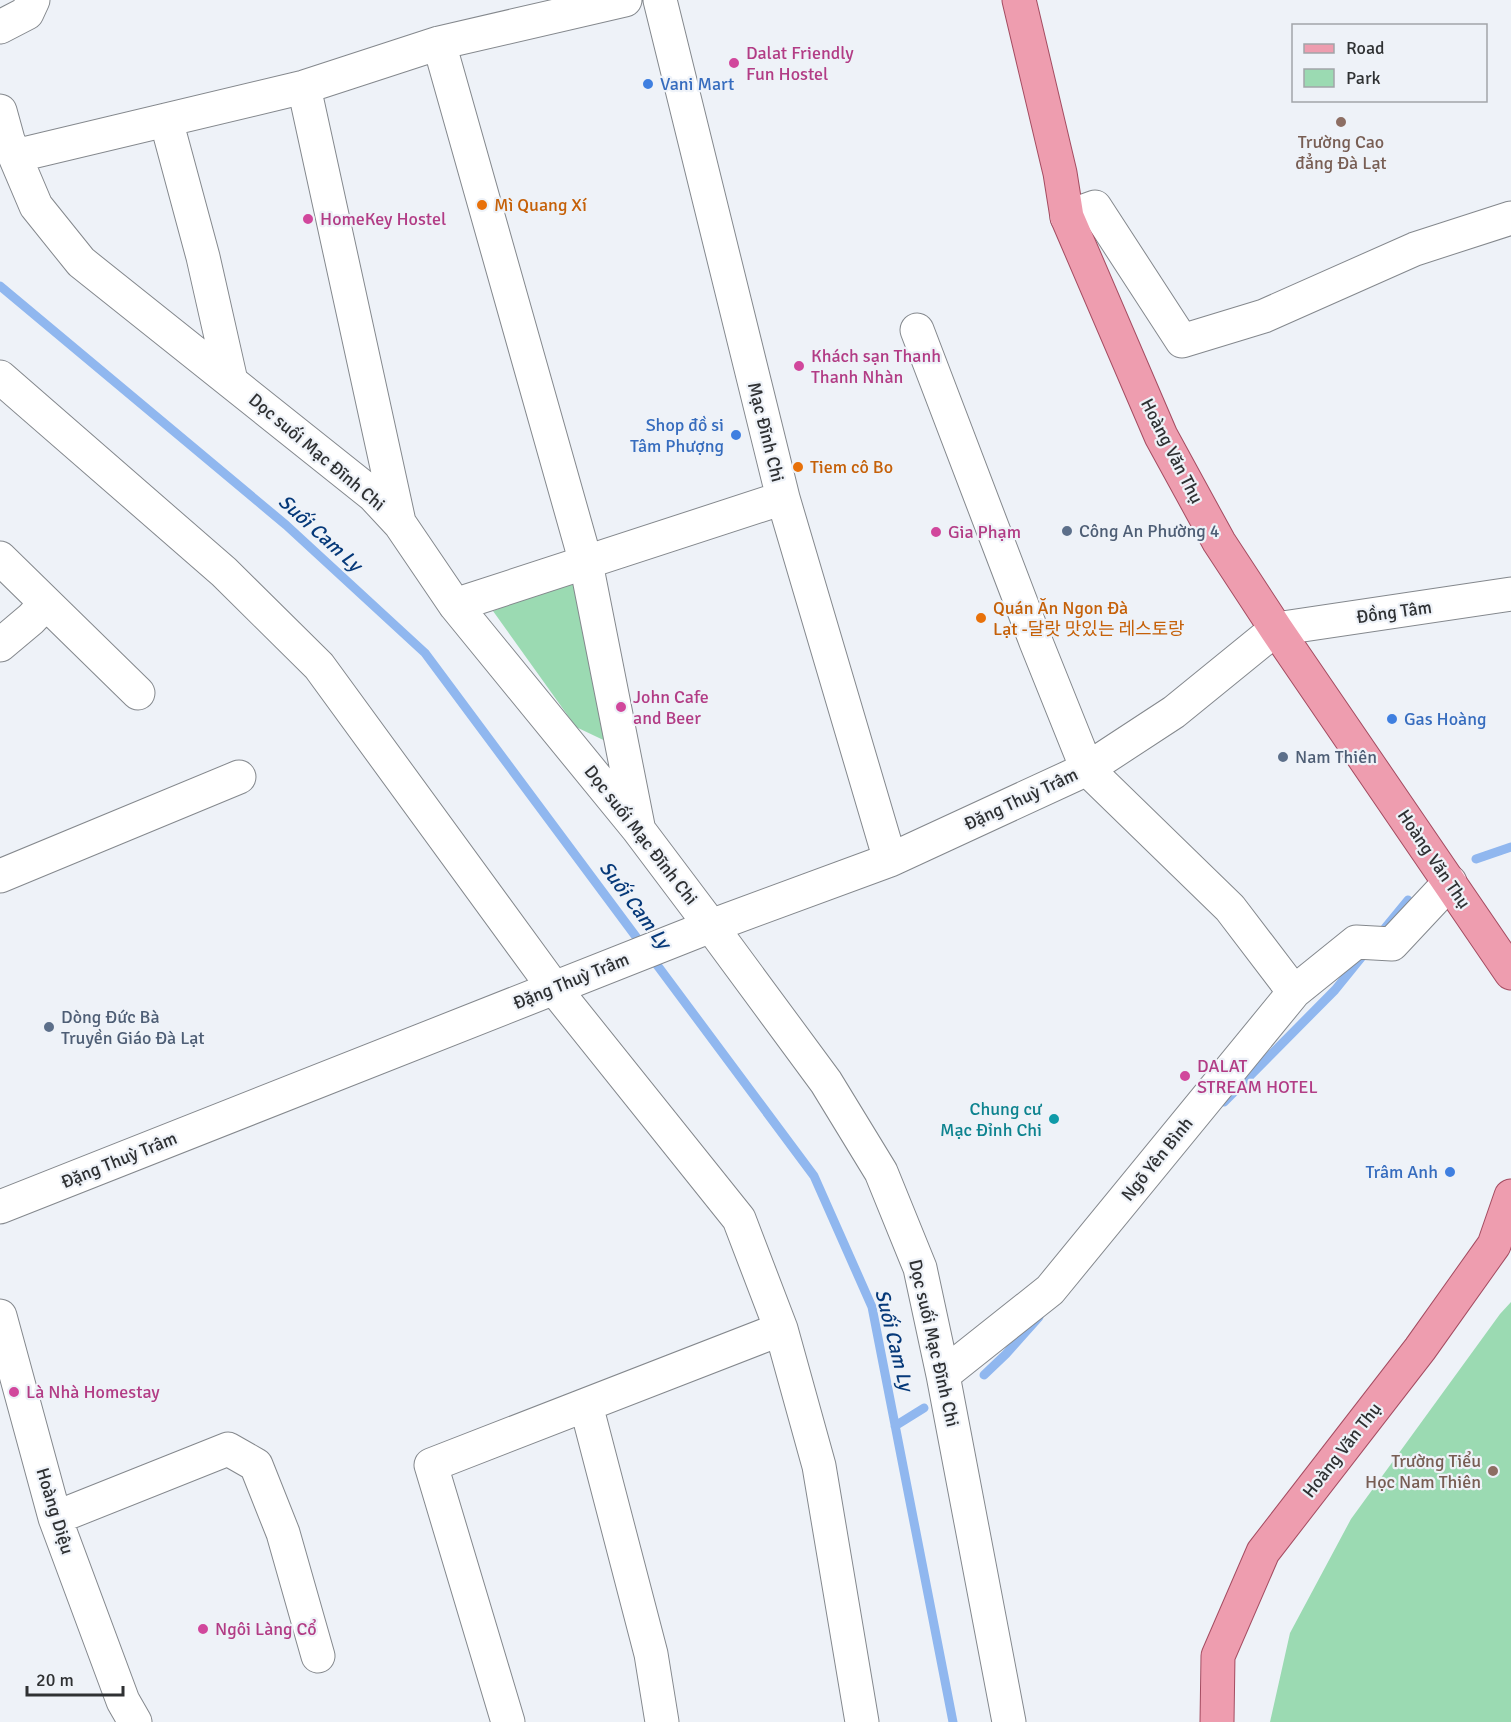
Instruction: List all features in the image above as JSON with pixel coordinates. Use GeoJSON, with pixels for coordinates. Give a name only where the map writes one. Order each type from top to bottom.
{"type":"FeatureCollection","features":[{"type":"Feature","properties":{"kind":"main road","name":"Hoàng Văn Thụ"},"geometry":{"type":"LineString","coordinates":[[1019,0],[1060,173],[1067,217],[1161,436],[1219,542],[1511,973]]}},
{"type":"Feature","properties":{"kind":"main road","name":"Hoàng Văn Thụ"},"geometry":{"type":"LineString","coordinates":[[1217,1722],[1218,1656],[1263,1552],[1420,1349],[1494,1245],[1511,1196]]}},
{"type":"Feature","properties":{"kind":"street"},"geometry":{"type":"LineString","coordinates":[[0,27],[27,12],[33,0]]}},
{"type":"Feature","properties":{"kind":"street"},"geometry":{"type":"LineString","coordinates":[[15,156],[304,87],[439,43],[625,0]]}},
{"type":"Feature","properties":{"kind":"street","name":"Mạc Đĩnh Chi"},"geometry":{"type":"LineString","coordinates":[[660,0],[783,498],[890,860]]}},
{"type":"Feature","properties":{"kind":"street"},"geometry":{"type":"LineString","coordinates":[[439,43],[586,563],[638,829]]}},
{"type":"Feature","properties":{"kind":"street"},"geometry":{"type":"LineString","coordinates":[[304,87],[400,524]]}},
{"type":"Feature","properties":{"kind":"street","name":"Dọc suối Mạc Đĩnh Chi"},"geometry":{"type":"LineString","coordinates":[[0,111],[15,156],[36,206],[81,262],[373,495],[400,524],[455,605],[638,829],[826,1082],[881,1172],[920,1268],[944,1375],[1009,1722]]}},
{"type":"Feature","properties":{"kind":"street"},"geometry":{"type":"LineString","coordinates":[[166,120],[204,257],[231,381]]}},
{"type":"Feature","properties":{"kind":"street"},"geometry":{"type":"LineString","coordinates":[[1067,217],[1095,207],[1182,341],[1264,316],[1415,249],[1511,218]]}},
{"type":"Feature","properties":{"kind":"street"},"geometry":{"type":"LineString","coordinates":[[916,330],[1087,769],[1230,908],[1294,992]]}},
{"type":"Feature","properties":{"kind":"street"},"geometry":{"type":"LineString","coordinates":[[0,377],[224,572],[319,666],[554,988],[739,1219],[781,1329],[819,1466],[862,1722]]}},
{"type":"Feature","properties":{"kind":"street"},"geometry":{"type":"LineString","coordinates":[[455,605],[783,498]]}},
{"type":"Feature","properties":{"kind":"street"},"geometry":{"type":"LineString","coordinates":[[0,558],[138,693]]}},
{"type":"Feature","properties":{"kind":"street","name":"Đồng Tâm"},"geometry":{"type":"LineString","coordinates":[[1276,629],[1511,594]]}},
{"type":"Feature","properties":{"kind":"street"},"geometry":{"type":"LineString","coordinates":[[0,645],[31,620],[46,603]]}},
{"type":"Feature","properties":{"kind":"street","name":"Đặng Thuỳ Trâm"},"geometry":{"type":"LineString","coordinates":[[0,1207],[711,926],[890,860],[1087,769],[1174,712],[1276,629]]}},
{"type":"Feature","properties":{"kind":"street"},"geometry":{"type":"LineString","coordinates":[[0,876],[239,777]]}},
{"type":"Feature","properties":{"kind":"street","name":"Ngõ Yên Bình"},"geometry":{"type":"LineString","coordinates":[[944,1375],[1050,1290],[1294,992],[1356,942],[1392,944],[1450,882]]}},
{"type":"Feature","properties":{"kind":"street","name":"Hoàng Diệu"},"geometry":{"type":"LineString","coordinates":[[0,1316],[55,1518],[127,1715]]}},
{"type":"Feature","properties":{"kind":"street"},"geometry":{"type":"LineString","coordinates":[[508,1722],[431,1465],[781,1329]]}},
{"type":"Feature","properties":{"kind":"street"},"geometry":{"type":"LineString","coordinates":[[586,1406],[651,1654],[662,1722]]}},
{"type":"Feature","properties":{"kind":"street"},"geometry":{"type":"LineString","coordinates":[[55,1518],[228,1449],[256,1465],[283,1533],[318,1656]]}},
{"type":"Feature","properties":{"kind":"green space"},"geometry":{"type":"Polygon","coordinates":[[[576,578],[616,746],[576,727],[493,611],[576,578]]]}},
{"type":"Feature","properties":{"kind":"green space"},"geometry":{"type":"Polygon","coordinates":[[[1511,1302],[1511,1722],[1270,1722],[1290,1633],[1351,1519],[1511,1302]]]}},
{"type":"Feature","properties":{"kind":"waterway","name":"Suối Cam Ly"},"geometry":{"type":"LineString","coordinates":[[0,286],[286,525],[425,653],[814,1176],[872,1307],[953,1722]]}},
{"type":"Feature","properties":{"kind":"waterway"},"geometry":{"type":"LineString","coordinates":[[1476,859],[1511,847]]}},
{"type":"Feature","properties":{"kind":"waterway"},"geometry":{"type":"LineString","coordinates":[[1385,928],[1408,900]]}},
{"type":"Feature","properties":{"kind":"waterway"},"geometry":{"type":"LineString","coordinates":[[1224,1102],[1335,990],[1365,953]]}},
{"type":"Feature","properties":{"kind":"waterway"},"geometry":{"type":"LineString","coordinates":[[984,1375],[1039,1317]]}},
{"type":"Feature","properties":{"kind":"waterway"},"geometry":{"type":"LineString","coordinates":[[895,1426],[924,1408]]}},
{"type":"Feature","properties":{"kind":"place","name":"Dalat Friendly Fun Hostel"},"geometry":{"type":"Point","coordinates":[734,63]}},
{"type":"Feature","properties":{"kind":"place","name":"Vani Mart"},"geometry":{"type":"Point","coordinates":[648,84]}},
{"type":"Feature","properties":{"kind":"place","name":"Trường Cao đẳng Đà Lạt"},"geometry":{"type":"Point","coordinates":[1341,122]}},
{"type":"Feature","properties":{"kind":"place","name":"Mì Quang Xí"},"geometry":{"type":"Point","coordinates":[482,205]}},
{"type":"Feature","properties":{"kind":"place","name":"HomeKey Hostel"},"geometry":{"type":"Point","coordinates":[308,219]}},
{"type":"Feature","properties":{"kind":"place","name":"Khách sạn Thanh Thanh Nhàn"},"geometry":{"type":"Point","coordinates":[799,366]}},
{"type":"Feature","properties":{"kind":"place","name":"Shop đồ si Tâm Phượng"},"geometry":{"type":"Point","coordinates":[736,435]}},
{"type":"Feature","properties":{"kind":"place","name":"Tiem cô Bo"},"geometry":{"type":"Point","coordinates":[798,467]}},
{"type":"Feature","properties":{"kind":"place","name":"Công An Phường 4"},"geometry":{"type":"Point","coordinates":[1067,531]}},
{"type":"Feature","properties":{"kind":"place","name":"Gia Phạm"},"geometry":{"type":"Point","coordinates":[936,532]}},
{"type":"Feature","properties":{"kind":"place","name":"Quán Ăn Ngon Đà Lạt -달랏 맛있는 레스토랑"},"geometry":{"type":"Point","coordinates":[981,618]}},
{"type":"Feature","properties":{"kind":"place","name":"John Cafe and Beer"},"geometry":{"type":"Point","coordinates":[621,707]}},
{"type":"Feature","properties":{"kind":"place","name":"Gas Hoàng"},"geometry":{"type":"Point","coordinates":[1392,719]}},
{"type":"Feature","properties":{"kind":"place","name":"Nam Thiên"},"geometry":{"type":"Point","coordinates":[1283,757]}},
{"type":"Feature","properties":{"kind":"place","name":"Dòng Đức Bà Truyền Giáo Đà Lạt"},"geometry":{"type":"Point","coordinates":[49,1027]}},
{"type":"Feature","properties":{"kind":"place","name":"DALAT STREAM HOTEL"},"geometry":{"type":"Point","coordinates":[1185,1076]}},
{"type":"Feature","properties":{"kind":"place","name":"Chung cư Mạc Đỉnh Chi"},"geometry":{"type":"Point","coordinates":[1054,1119]}},
{"type":"Feature","properties":{"kind":"place","name":"Trâm Anh"},"geometry":{"type":"Point","coordinates":[1450,1172]}},
{"type":"Feature","properties":{"kind":"place","name":"Là Nhà Homestay"},"geometry":{"type":"Point","coordinates":[14,1392]}},
{"type":"Feature","properties":{"kind":"place","name":"Trường Tiểu Học Nam Thiên"},"geometry":{"type":"Point","coordinates":[1493,1471]}},
{"type":"Feature","properties":{"kind":"place","name":"Ngôi Làng Cổ"},"geometry":{"type":"Point","coordinates":[203,1629]}}]}
